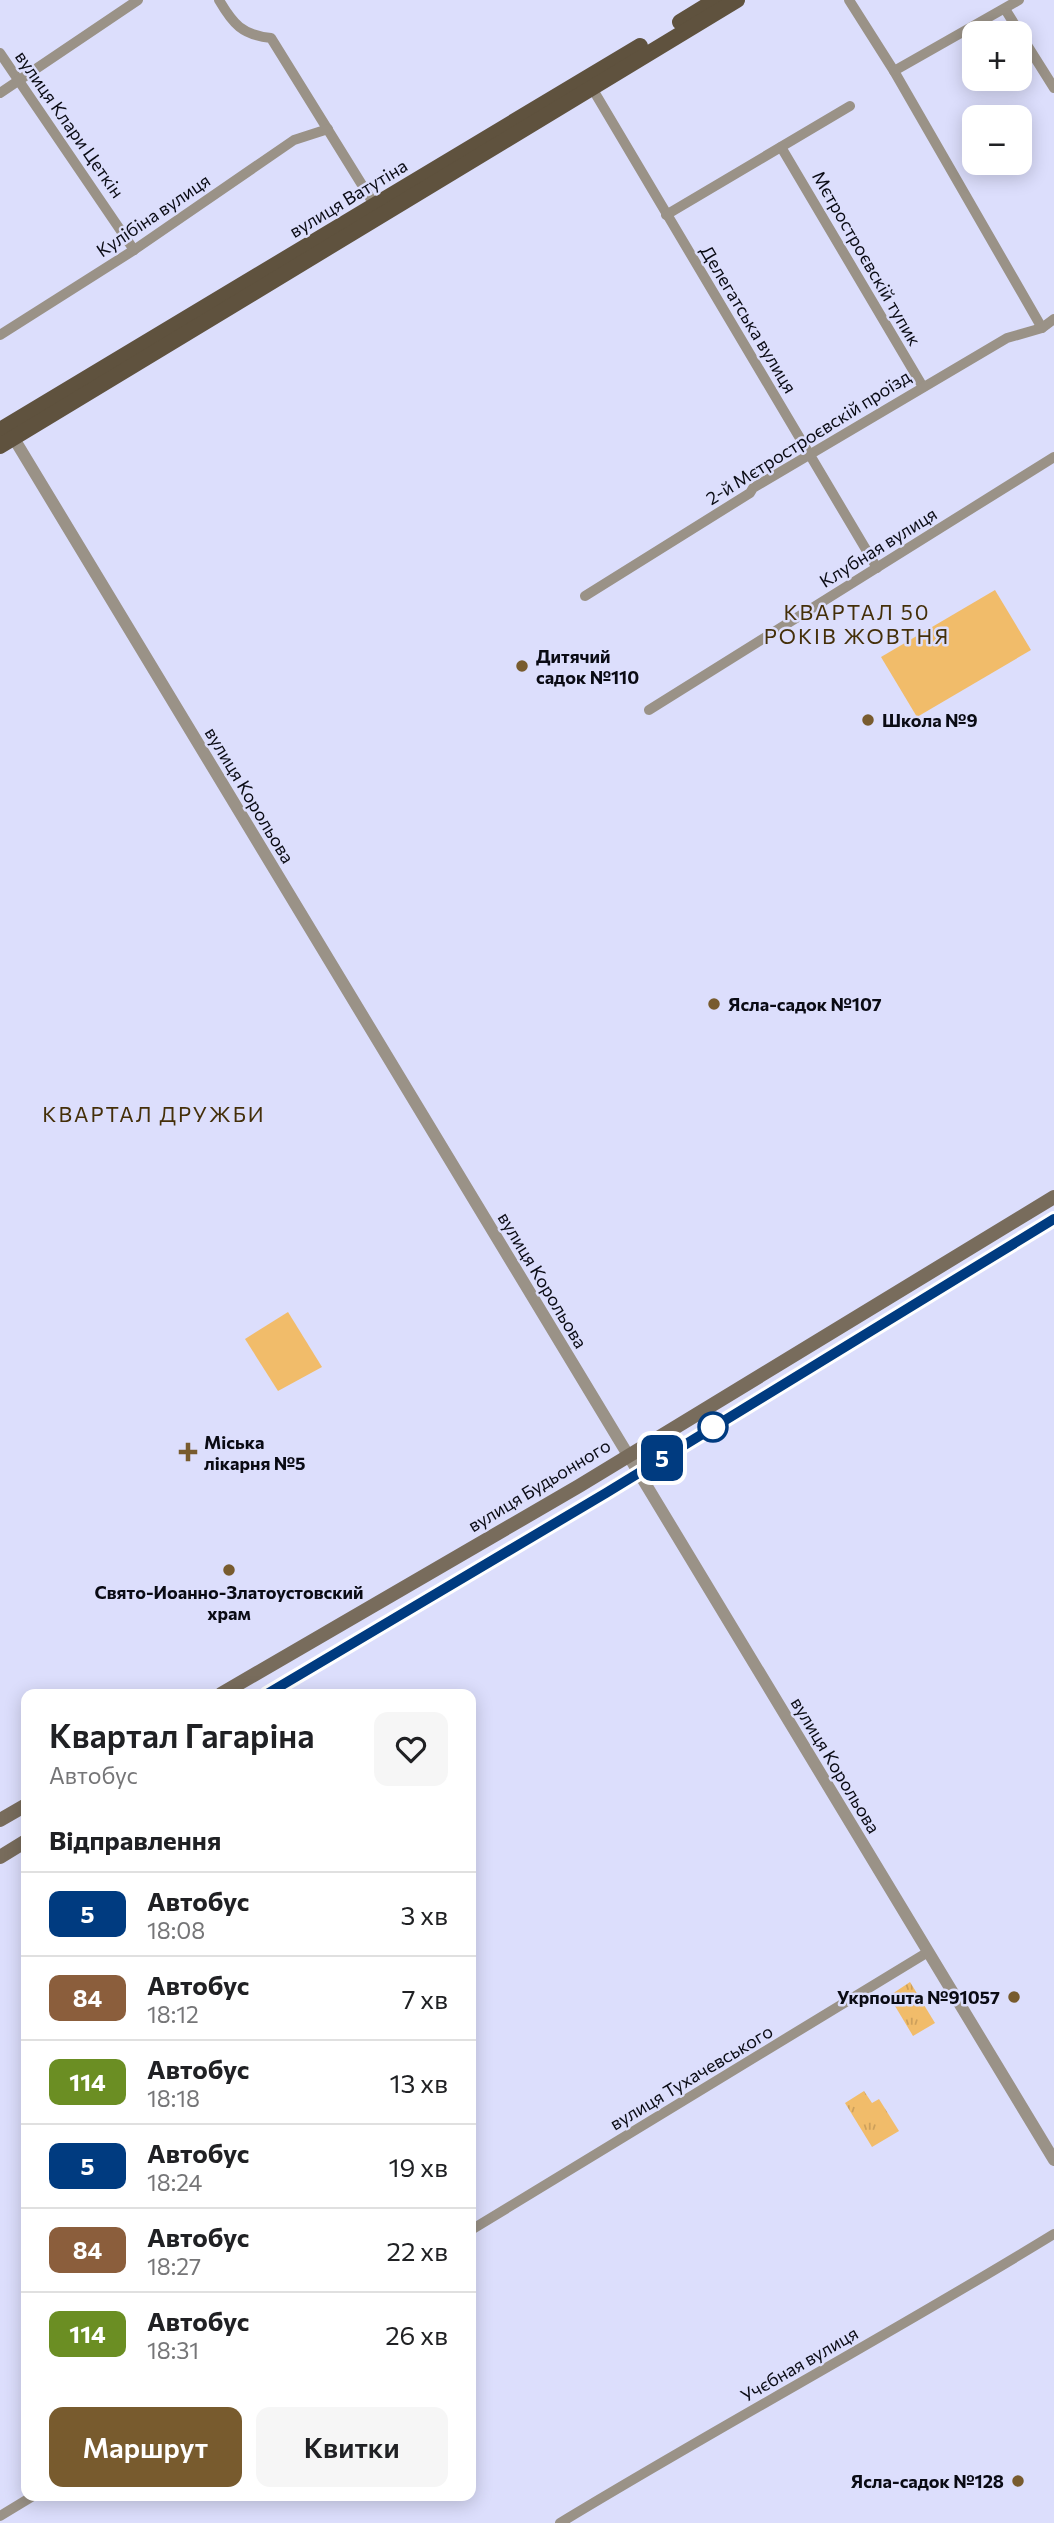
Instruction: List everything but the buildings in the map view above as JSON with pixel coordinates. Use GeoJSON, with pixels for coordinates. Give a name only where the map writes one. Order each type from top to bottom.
{"type":"FeatureCollection","features":[{"type":"Feature","properties":{"kind":"main road","name":"вулиця Ватутіна"},"geometry":{"type":"LineString","coordinates":[[4,432],[378,209],[716,0]]}},
{"type":"Feature","properties":{"kind":"main road","name":"вулиця Ватутіна"},"geometry":{"type":"LineString","coordinates":[[378,209],[592,88],[737,0]]}},
{"type":"Feature","properties":{"kind":"main road","name":"вулиця Будьонного"},"geometry":{"type":"LineString","coordinates":[[230,1689],[628,1455],[1054,1197]]}},
{"type":"Feature","properties":{"kind":"main road"},"geometry":{"type":"LineString","coordinates":[[275,1689],[639,1473],[1054,1219]]}},
{"type":"Feature","properties":{"kind":"main road"},"geometry":{"type":"LineString","coordinates":[[0,1820],[21,1808]]}},
{"type":"Feature","properties":{"kind":"main road"},"geometry":{"type":"LineString","coordinates":[[0,1857],[21,1844]]}},
{"type":"Feature","properties":{"kind":"street"},"geometry":{"type":"LineString","coordinates":[[0,93],[138,0]]}},
{"type":"Feature","properties":{"kind":"street"},"geometry":{"type":"LineString","coordinates":[[219,0],[229,18],[251,36],[271,38],[378,209]]}},
{"type":"Feature","properties":{"kind":"street"},"geometry":{"type":"LineString","coordinates":[[849,0],[894,71],[1042,328]]}},
{"type":"Feature","properties":{"kind":"street"},"geometry":{"type":"LineString","coordinates":[[894,71],[1019,0]]}},
{"type":"Feature","properties":{"kind":"street"},"geometry":{"type":"LineString","coordinates":[[1005,9],[1012,21]]}},
{"type":"Feature","properties":{"kind":"street","name":"вулиця Клари Цеткін"},"geometry":{"type":"LineString","coordinates":[[0,53],[134,250]]}},
{"type":"Feature","properties":{"kind":"street"},"geometry":{"type":"LineString","coordinates":[[1032,53],[1054,89]]}},
{"type":"Feature","properties":{"kind":"street","name":"Делегатська вулиця"},"geometry":{"type":"LineString","coordinates":[[592,88],[877,568]]}},
{"type":"Feature","properties":{"kind":"street"},"geometry":{"type":"LineString","coordinates":[[666,215],[850,106]]}},
{"type":"Feature","properties":{"kind":"street","name":"Кулібіна вулиця"},"geometry":{"type":"LineString","coordinates":[[0,335],[134,250],[294,140],[328,129]]}},
{"type":"Feature","properties":{"kind":"street","name":"Мєтростроєвскій тупик"},"geometry":{"type":"LineString","coordinates":[[781,147],[923,387]]}},
{"type":"Feature","properties":{"kind":"street","name":"2-й Мєтростроєвскій проїзд"},"geometry":{"type":"LineString","coordinates":[[585,596],[754,488],[923,387],[1007,338],[1042,328],[1054,319]]}},
{"type":"Feature","properties":{"kind":"street","name":"вулиця Корольова"},"geometry":{"type":"LineString","coordinates":[[4,432],[1054,2160]]}},
{"type":"Feature","properties":{"kind":"street","name":"Клубная вулиця"},"geometry":{"type":"LineString","coordinates":[[649,710],[1054,457]]}},
{"type":"Feature","properties":{"kind":"street","name":"вулиця Тухачевського"},"geometry":{"type":"LineString","coordinates":[[476,2227],[928,1952]]}},
{"type":"Feature","properties":{"kind":"street","name":"Учєбная вулиця"},"geometry":{"type":"LineString","coordinates":[[560,2523],[935,2307],[1054,2234]]}},
{"type":"Feature","properties":{"kind":"street"},"geometry":{"type":"LineString","coordinates":[[0,2516],[25,2501]]}},
{"type":"Feature","properties":{"kind":"green space"},"geometry":{"type":"Polygon","coordinates":[[[995,590],[1031,650],[917,717],[881,657],[995,590]]]}},
{"type":"Feature","properties":{"kind":"green space"},"geometry":{"type":"Polygon","coordinates":[[[288,1312],[322,1367],[278,1391],[245,1339],[288,1312]]]}},
{"type":"Feature","properties":{"kind":"green space"},"geometry":{"type":"Polygon","coordinates":[[[910,1982],[935,2023],[913,2036],[889,1996],[910,1982]]]}},
{"type":"Feature","properties":{"kind":"green space"},"geometry":{"type":"Polygon","coordinates":[[[864,2091],[872,2103],[879,2099],[899,2131],[872,2147],[845,2103],[864,2091]]]}},
{"type":"Feature","properties":{"kind":"bus line","name":"5"},"geometry":{"type":"LineString","coordinates":[[275,1689],[606,1493],[1054,1219]]}},
{"type":"Feature","properties":{"kind":"place","name":"Дитячий садок №110"},"geometry":{"type":"Point","coordinates":[522,666]}},
{"type":"Feature","properties":{"kind":"place","name":"Школа №9"},"geometry":{"type":"Point","coordinates":[868,720]}},
{"type":"Feature","properties":{"kind":"place","name":"Ясла-садок №107"},"geometry":{"type":"Point","coordinates":[714,1004]}},
{"type":"Feature","properties":{"kind":"place","name":"Міська лікарня №5"},"geometry":{"type":"Point","coordinates":[188,1452]}},
{"type":"Feature","properties":{"kind":"place","name":"Свято-Иоанно-Златоустовский храм"},"geometry":{"type":"Point","coordinates":[229,1570]}},
{"type":"Feature","properties":{"kind":"place","name":"Укрпошта №91057"},"geometry":{"type":"Point","coordinates":[1014,1997]}},
{"type":"Feature","properties":{"kind":"place","name":"Ясла-садок №128"},"geometry":{"type":"Point","coordinates":[1018,2481]}},
{"type":"Feature","properties":{"kind":"district","name":"КВАРТАЛ 50 РОКІВ ЖОВТНЯ"},"geometry":{"type":"Point","coordinates":[857,623]}},
{"type":"Feature","properties":{"kind":"district","name":"КВАРТАЛ ДРУЖБИ"},"geometry":{"type":"Point","coordinates":[154,1113]}}]}
